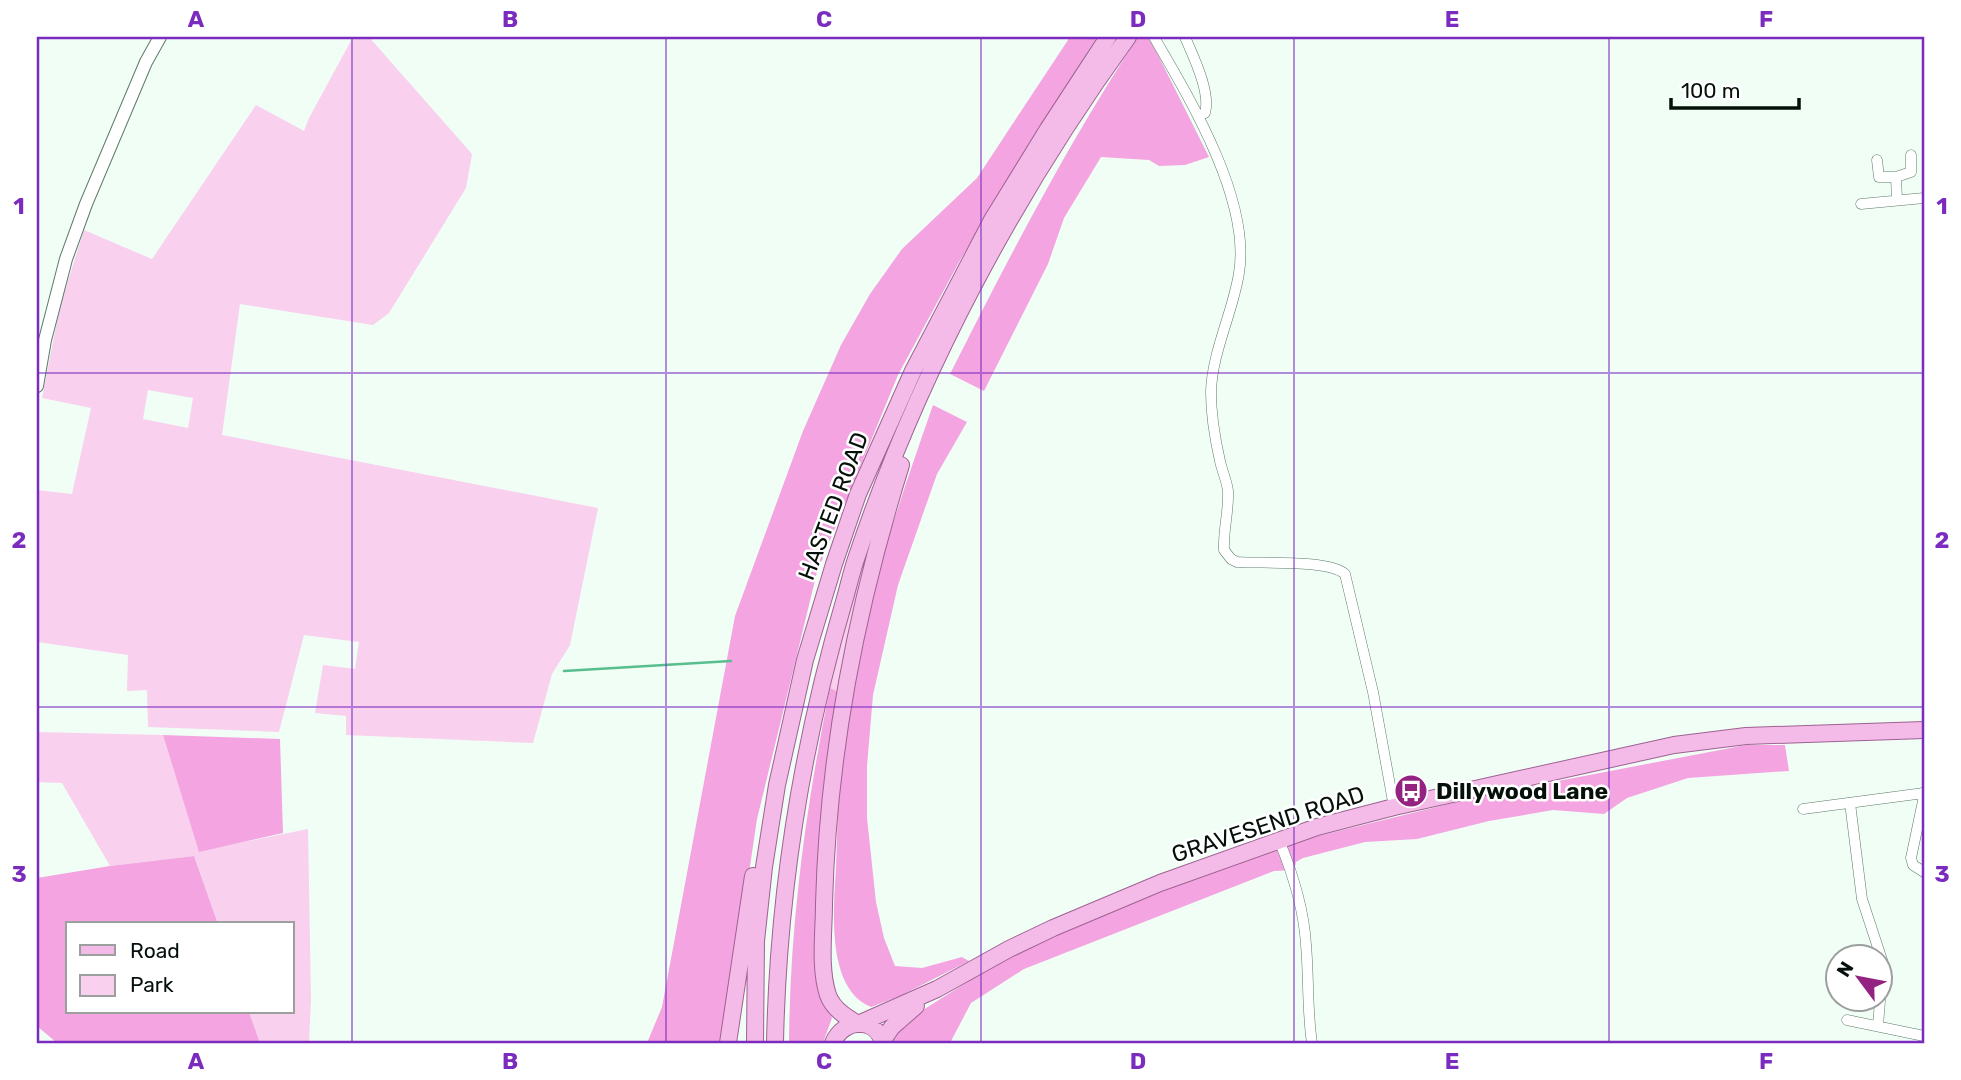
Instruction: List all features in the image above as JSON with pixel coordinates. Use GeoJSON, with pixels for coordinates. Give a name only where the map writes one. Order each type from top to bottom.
{"type":"FeatureCollection","features":[{"type":"Feature","properties":{"kind":"main road","name":"HASTED ROAD"},"geometry":{"type":"LineString","coordinates":[[755,1043],[756,941],[777,785],[818,616],[858,494],[913,371],[992,220],[1108,37]]}},
{"type":"Feature","properties":{"kind":"main road","name":"HASTED ROAD"},"geometry":{"type":"LineString","coordinates":[[775,1043],[778,956],[796,804],[812,722],[856,560],[881,491],[925,386],[965,303],[1008,225],[1077,112],[1128,37]]}},
{"type":"Feature","properties":{"kind":"main road"},"geometry":{"type":"LineString","coordinates":[[883,1041],[874,1030],[858,1024],[838,1011],[830,1000],[826,986],[825,897],[830,794],[840,717],[861,605],[883,522],[925,386]]}},
{"type":"Feature","properties":{"kind":"main road"},"geometry":{"type":"LineString","coordinates":[[728,1043],[760,829],[790,691],[825,568],[858,494]]}},
{"type":"Feature","properties":{"kind":"main road","name":"GRAVESEND ROAD"},"geometry":{"type":"LineString","coordinates":[[833,1043],[841,1030],[937,989],[1053,928],[1160,883],[1317,827],[1394,807],[1674,745],[1746,736],[1924,730]]}},
{"type":"Feature","properties":{"kind":"main road","name":"GRAVESEND ROAD"},"geometry":{"type":"LineString","coordinates":[[883,1041],[901,1018],[937,989]]}},
{"type":"Feature","properties":{"kind":"street"},"geometry":{"type":"LineString","coordinates":[[37,386],[45,340],[66,259],[86,204],[146,62],[160,37]]}},
{"type":"Feature","properties":{"kind":"street"},"geometry":{"type":"LineString","coordinates":[[1185,37],[1200,74],[1207,105],[1205,113],[1198,116]]}},
{"type":"Feature","properties":{"kind":"street"},"geometry":{"type":"LineString","coordinates":[[1156,39],[1198,116],[1230,191],[1239,220],[1242,247],[1239,274],[1211,390],[1229,512],[1224,550],[1237,562],[1336,567],[1345,573],[1373,692],[1394,807]]}},
{"type":"Feature","properties":{"kind":"street"},"geometry":{"type":"LineString","coordinates":[[1874,165],[1879,177],[1896,177],[1911,172],[1914,160]]}},
{"type":"Feature","properties":{"kind":"street"},"geometry":{"type":"LineString","coordinates":[[1896,177],[1897,200]]}},
{"type":"Feature","properties":{"kind":"street"},"geometry":{"type":"LineString","coordinates":[[1861,204],[1924,198]]}},
{"type":"Feature","properties":{"kind":"street"},"geometry":{"type":"LineString","coordinates":[[1803,809],[1923,793],[1911,858],[1913,865],[1924,872]]}},
{"type":"Feature","properties":{"kind":"street"},"geometry":{"type":"LineString","coordinates":[[1850,803],[1861,899],[1883,963],[1878,1026]]}},
{"type":"Feature","properties":{"kind":"street"},"geometry":{"type":"LineString","coordinates":[[1279,840],[1297,887],[1302,916],[1312,1043]]}},
{"type":"Feature","properties":{"kind":"street"},"geometry":{"type":"LineString","coordinates":[[1847,1020],[1924,1036]]}},
{"type":"Feature","properties":{"kind":"green space"},"geometry":{"type":"Polygon","coordinates":[[[353,37],[369,37],[472,154],[466,188],[389,313],[373,325],[240,304],[222,435],[598,508],[570,645],[552,674],[533,743],[346,735],[346,716],[315,713],[323,665],[355,669],[359,642],[304,635],[279,732],[148,727],[147,690],[127,691],[128,655],[37,642],[37,490],[72,494],[91,408],[42,398],[60,306],[84,230],[152,259],[256,105],[304,131],[353,37]],[[148,390],[143,419],[188,428],[193,398],[148,390]]]}},
{"type":"Feature","properties":{"kind":"green space"},"geometry":{"type":"Polygon","coordinates":[[[868,552],[839,692],[830,688],[846,619],[868,552]]]}},
{"type":"Feature","properties":{"kind":"green space"},"geometry":{"type":"Polygon","coordinates":[[[37,732],[163,735],[199,851],[308,829],[311,1000],[309,1043],[260,1043],[250,1014],[294,1014],[294,922],[217,922],[194,856],[110,866],[62,783],[37,782],[37,732]]]}},
{"type":"Feature","properties":{"kind":"shaded area"},"geometry":{"type":"Polygon","coordinates":[[[1070,37],[1097,37],[1016,165],[898,375],[817,572],[757,819],[732,987],[720,1043],[647,1043],[662,1007],[735,616],[803,431],[841,345],[870,294],[902,249],[977,178],[1070,37]]]}},
{"type":"Feature","properties":{"kind":"shaded area"},"geometry":{"type":"Polygon","coordinates":[[[1138,37],[1149,37],[1209,157],[1185,165],[1159,166],[1149,160],[1101,157],[1064,218],[1048,264],[984,391],[950,374],[1016,245],[1138,37]]]}},
{"type":"Feature","properties":{"kind":"shaded area"},"geometry":{"type":"Polygon","coordinates":[[[933,405],[967,422],[937,474],[898,585],[873,695],[867,766],[867,818],[876,902],[884,938],[895,966],[922,968],[962,957],[969,961],[900,996],[871,1007],[856,997],[846,983],[839,965],[836,945],[834,904],[841,755],[849,697],[867,612],[933,405]]]}},
{"type":"Feature","properties":{"kind":"shaded area"},"geometry":{"type":"Polygon","coordinates":[[[830,688],[839,692],[824,994],[832,1018],[823,1043],[789,1043],[792,953],[801,864],[830,688]]]}},
{"type":"Feature","properties":{"kind":"shaded area"},"geometry":{"type":"Polygon","coordinates":[[[163,735],[280,739],[283,833],[199,852],[163,735]]]}},
{"type":"Feature","properties":{"kind":"shaded area"},"geometry":{"type":"Polygon","coordinates":[[[1746,745],[1785,745],[1789,771],[1688,778],[1627,798],[1604,814],[1553,810],[1489,821],[1417,839],[1365,842],[1303,858],[1296,862],[1294,870],[1274,871],[1024,969],[971,1003],[950,1043],[890,1043],[894,1034],[915,1015],[999,962],[1075,926],[1277,846],[1490,794],[1746,745]]]}},
{"type":"Feature","properties":{"kind":"shaded area"},"geometry":{"type":"Polygon","coordinates":[[[194,856],[217,922],[66,922],[66,1014],[250,1014],[260,1043],[57,1043],[37,1026],[37,878],[194,856]]]}},
{"type":"Feature","properties":{"kind":"waterway"},"geometry":{"type":"LineString","coordinates":[[564,671],[731,661]]}},
{"type":"Feature","properties":{"kind":"place","name":"Dillywood Lane"},"geometry":{"type":"Point","coordinates":[1411,791]}}]}
